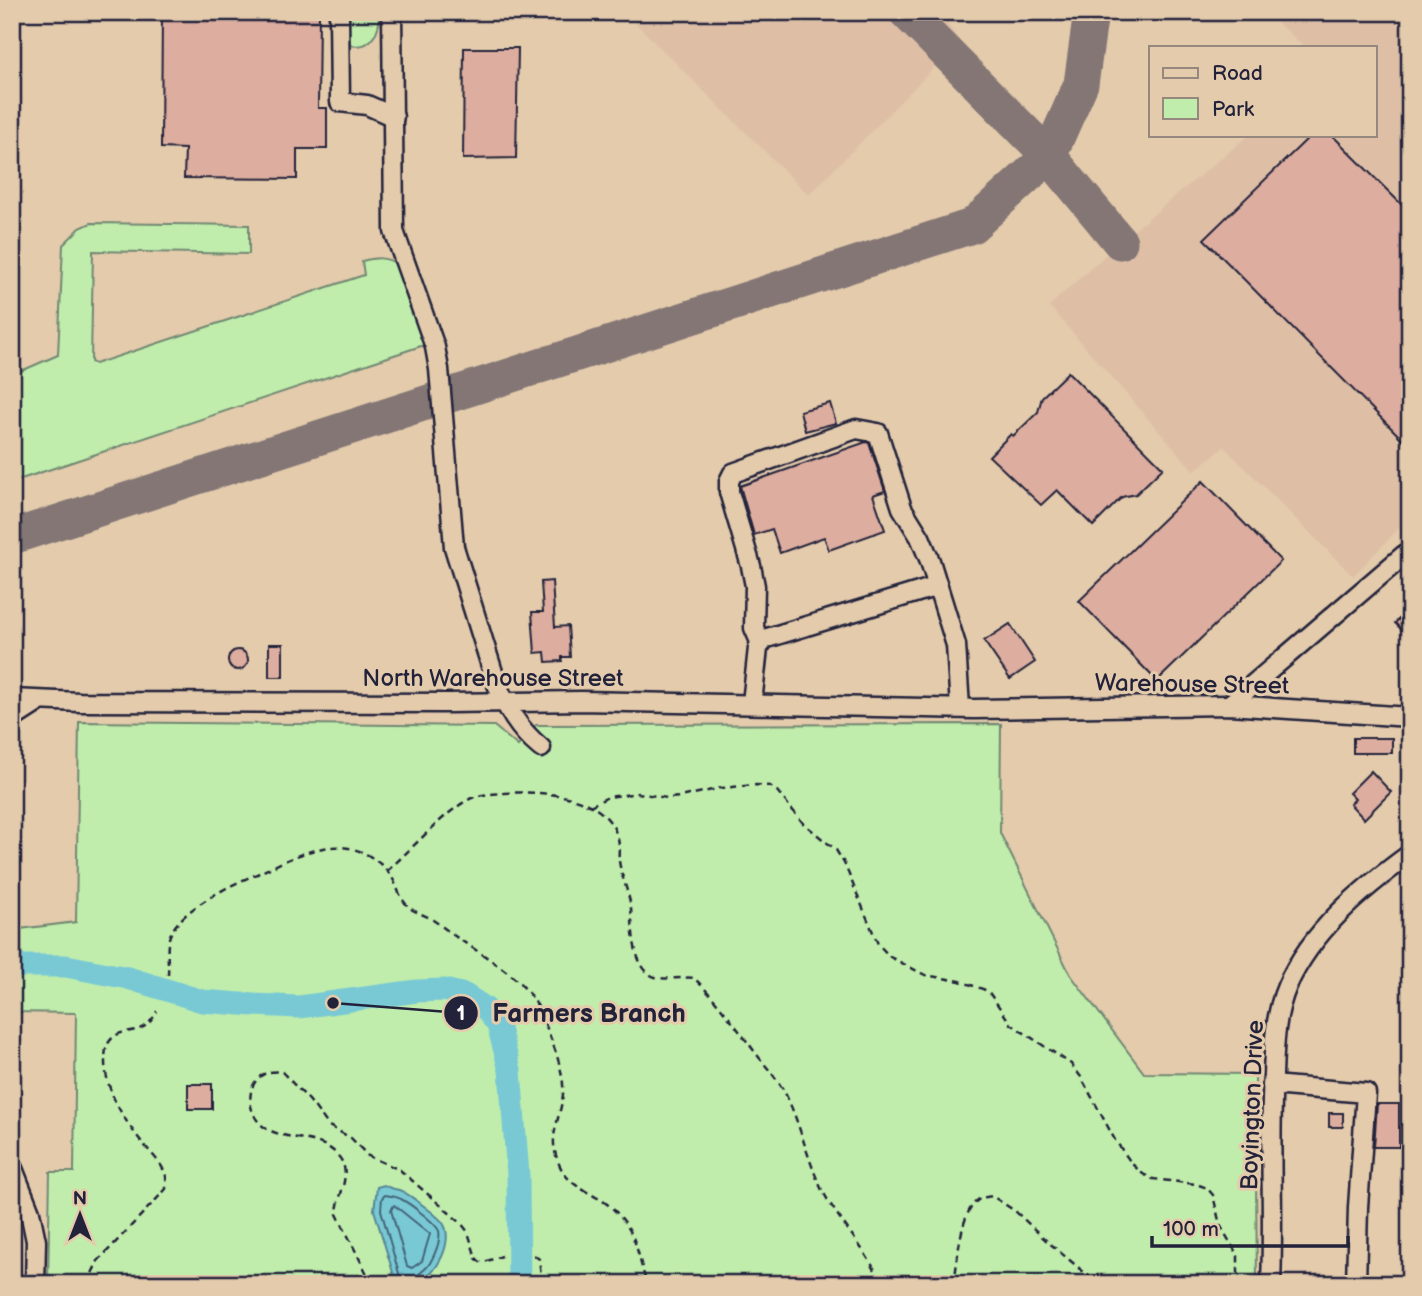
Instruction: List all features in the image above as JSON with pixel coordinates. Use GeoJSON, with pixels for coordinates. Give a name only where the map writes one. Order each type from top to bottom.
{"type":"FeatureCollection","features":[{"type":"Feature","properties":{"kind":"street"},"geometry":{"type":"LineString","coordinates":[[339,12],[340,102],[367,106],[394,117]]}},
{"type":"Feature","properties":{"kind":"street"},"geometry":{"type":"LineString","coordinates":[[392,12],[394,231],[426,321],[439,369],[457,562],[504,702],[512,718],[541,748]]}},
{"type":"Feature","properties":{"kind":"street"},"geometry":{"type":"LineString","coordinates":[[761,644],[754,628],[755,586],[729,492],[729,481],[733,473],[856,429],[877,433],[902,508],[920,537],[938,586],[956,645],[967,708]]}},
{"type":"Feature","properties":{"kind":"street"},"geometry":{"type":"LineString","coordinates":[[1228,705],[1408,556]]}},
{"type":"Feature","properties":{"kind":"street"},"geometry":{"type":"LineString","coordinates":[[752,703],[758,648],[764,639],[938,586]]}},
{"type":"Feature","properties":{"kind":"street","name":"North Warehouse Street"},"geometry":{"type":"LineString","coordinates":[[12,699],[752,703],[967,708]]}},
{"type":"Feature","properties":{"kind":"street"},"geometry":{"type":"LineString","coordinates":[[12,719],[40,701]]}},
{"type":"Feature","properties":{"kind":"street","name":"Warehouse Street"},"geometry":{"type":"LineString","coordinates":[[967,708],[1228,705],[1410,718]]}},
{"type":"Feature","properties":{"kind":"street","name":"Boyington Drive"},"geometry":{"type":"LineString","coordinates":[[1271,1284],[1273,1228],[1270,1117],[1278,1013],[1286,988],[1297,966],[1334,917],[1380,876],[1410,854]]}},
{"type":"Feature","properties":{"kind":"street"},"geometry":{"type":"LineString","coordinates":[[1272,1085],[1366,1094],[1356,1284]]}},
{"type":"Feature","properties":{"kind":"street"},"geometry":{"type":"LineString","coordinates":[[12,1166],[30,1212],[36,1241],[35,1284]]}},
{"type":"Feature","properties":{"kind":"path"},"geometry":{"type":"LineString","coordinates":[[590,806],[608,797],[638,793],[667,798],[755,785],[770,786],[777,791],[803,823],[836,850],[878,944],[890,957],[925,975],[967,983],[988,991],[1010,1024],[1071,1064],[1081,1076],[1121,1149],[1143,1174],[1153,1179],[1196,1184],[1207,1188],[1213,1195],[1220,1224],[1238,1256],[1238,1284]]}},
{"type":"Feature","properties":{"kind":"path"},"geometry":{"type":"LineString","coordinates":[[387,871],[440,822],[472,798],[488,794],[542,792],[568,796],[590,806],[614,827],[619,842],[619,859],[630,901],[636,951],[641,966],[650,976],[694,978],[711,995],[772,1072],[786,1096],[823,1192],[852,1238],[874,1266],[882,1284]]}},
{"type":"Feature","properties":{"kind":"path"},"geometry":{"type":"LineString","coordinates":[[168,975],[171,934],[197,907],[237,883],[322,848],[338,846],[367,854],[387,871],[411,909],[435,921],[502,967],[533,999],[542,1014],[563,1080],[563,1095],[552,1140],[559,1165],[566,1178],[576,1187],[605,1202],[627,1226],[635,1237],[647,1284]]}},
{"type":"Feature","properties":{"kind":"path"},"geometry":{"type":"LineString","coordinates":[[87,1284],[97,1261],[166,1189],[166,1174],[130,1126],[109,1086],[105,1055],[109,1042],[118,1034],[146,1027],[157,1011]]}},
{"type":"Feature","properties":{"kind":"path"},"geometry":{"type":"LineString","coordinates":[[372,1284],[337,1214],[337,1202],[345,1178],[344,1166],[339,1156],[320,1144],[273,1132],[255,1118],[251,1090],[256,1078],[264,1072],[282,1072],[329,1126],[351,1138],[368,1156],[400,1170],[427,1192],[468,1232],[476,1258],[481,1263],[502,1256]]}},
{"type":"Feature","properties":{"kind":"path"},"geometry":{"type":"LineString","coordinates":[[954,1284],[964,1224],[970,1208],[981,1198],[992,1196],[1015,1211],[1098,1284]]}},
{"type":"Feature","properties":{"kind":"path"},"geometry":{"type":"LineString","coordinates":[[534,1255],[539,1259],[542,1284]]}},
{"type":"Feature","properties":{"kind":"shaded area"},"geometry":{"type":"Polygon","coordinates":[[[624,12],[938,12],[960,41],[809,195],[624,12]]]}},
{"type":"Feature","properties":{"kind":"shaded area"},"geometry":{"type":"Polygon","coordinates":[[[1265,12],[1410,12],[1410,517],[1353,576],[1224,447],[1194,471],[1049,306],[1120,242],[1248,136],[1376,136],[1376,46],[1304,46],[1265,12]]]}},
{"type":"Feature","properties":{"kind":"green space"},"geometry":{"type":"Polygon","coordinates":[[[348,12],[380,12],[376,32],[369,42],[358,46],[351,45],[348,39],[348,12]]]}},
{"type":"Feature","properties":{"kind":"green space"},"geometry":{"type":"Polygon","coordinates":[[[91,223],[249,225],[249,254],[93,251],[91,362],[95,364],[364,275],[362,261],[375,259],[396,264],[424,345],[12,482],[12,375],[58,355],[63,245],[80,228],[91,223]]]}},
{"type":"Feature","properties":{"kind":"green space"},"geometry":{"type":"Polygon","coordinates":[[[79,722],[494,726],[518,746],[536,725],[1001,724],[1000,833],[1070,974],[1144,1073],[1255,1074],[1257,1284],[48,1284],[50,1172],[74,1172],[76,1013],[12,1012],[12,930],[76,922],[79,722]]]}},
{"type":"Feature","properties":{"kind":"water"},"geometry":{"type":"Polygon","coordinates":[[[384,1185],[416,1200],[443,1223],[446,1230],[447,1239],[442,1257],[431,1273],[418,1283],[397,1284],[395,1279],[374,1210],[377,1187],[384,1185]]]}},
{"type":"Feature","properties":{"kind":"building"},"geometry":{"type":"Polygon","coordinates":[[[162,13],[319,14],[318,108],[327,108],[327,149],[297,149],[297,179],[184,178],[185,149],[161,148],[162,13]]]}},
{"type":"Feature","properties":{"kind":"building"},"geometry":{"type":"Polygon","coordinates":[[[464,48],[518,48],[516,158],[463,159],[464,48]]]}},
{"type":"Feature","properties":{"kind":"building"},"geometry":{"type":"Polygon","coordinates":[[[1310,136],[1333,136],[1410,213],[1410,447],[1204,239],[1310,136]]]}},
{"type":"Feature","properties":{"kind":"building"},"geometry":{"type":"Polygon","coordinates":[[[1068,372],[1163,468],[1136,494],[1122,497],[1093,526],[1057,490],[1041,505],[989,456],[1038,412],[1042,397],[1068,372]]]}},
{"type":"Feature","properties":{"kind":"building"},"geometry":{"type":"Polygon","coordinates":[[[830,403],[836,423],[805,431],[800,411],[830,403]]]}},
{"type":"Feature","properties":{"kind":"building"},"geometry":{"type":"Polygon","coordinates":[[[869,443],[885,491],[873,495],[885,530],[829,550],[824,537],[780,553],[772,529],[754,535],[740,486],[869,443]]]}},
{"type":"Feature","properties":{"kind":"building"},"geometry":{"type":"Polygon","coordinates":[[[1203,481],[1281,561],[1157,681],[1079,601],[1203,481]]]}},
{"type":"Feature","properties":{"kind":"building"},"geometry":{"type":"Polygon","coordinates":[[[552,581],[555,627],[568,626],[570,657],[562,657],[562,661],[546,662],[545,652],[535,653],[532,612],[543,612],[541,582],[552,581]]]}},
{"type":"Feature","properties":{"kind":"building"},"geometry":{"type":"Polygon","coordinates":[[[1410,608],[1410,638],[1395,623],[1410,608]]]}},
{"type":"Feature","properties":{"kind":"building"},"geometry":{"type":"Polygon","coordinates":[[[1010,624],[1035,662],[1010,679],[984,641],[1010,624]]]}},
{"type":"Feature","properties":{"kind":"building"},"geometry":{"type":"Polygon","coordinates":[[[269,644],[283,644],[283,677],[269,677],[269,644]]]}},
{"type":"Feature","properties":{"kind":"building"},"geometry":{"type":"Polygon","coordinates":[[[238,650],[245,653],[248,660],[245,667],[238,670],[231,667],[228,660],[231,653],[238,650]]]}},
{"type":"Feature","properties":{"kind":"building"},"geometry":{"type":"Polygon","coordinates":[[[1353,738],[1392,738],[1392,753],[1353,753],[1353,738]]]}},
{"type":"Feature","properties":{"kind":"building"},"geometry":{"type":"Polygon","coordinates":[[[1371,771],[1391,792],[1364,819],[1350,804],[1355,799],[1349,793],[1371,771]]]}},
{"type":"Feature","properties":{"kind":"building"},"geometry":{"type":"Polygon","coordinates":[[[188,1084],[212,1084],[212,1109],[188,1109],[188,1084]]]}},
{"type":"Feature","properties":{"kind":"building"},"geometry":{"type":"Polygon","coordinates":[[[1377,1104],[1399,1104],[1399,1147],[1374,1147],[1377,1104]]]}},
{"type":"Feature","properties":{"kind":"building"},"geometry":{"type":"Polygon","coordinates":[[[1329,1113],[1343,1113],[1343,1127],[1329,1127],[1329,1113]]]}},
{"type":"Feature","properties":{"kind":"waterway"},"geometry":{"type":"LineString","coordinates":[[12,966],[66,966],[128,978],[202,1001],[254,1005],[299,1007],[417,991],[444,990],[465,995],[485,1008],[498,1025],[510,1070],[518,1175],[519,1284]]}},
{"type":"Feature","properties":{"kind":"taxiway"},"geometry":{"type":"LineString","coordinates":[[12,537],[972,226],[1049,156],[906,12]]}},
{"type":"Feature","properties":{"kind":"taxiway"},"geometry":{"type":"LineString","coordinates":[[1091,12],[1081,84],[1049,156],[1120,242]]}},
{"type":"Feature","properties":{"kind":"place","name":"Farmers Branch"},"geometry":{"type":"Point","coordinates":[333,1003]}}]}
